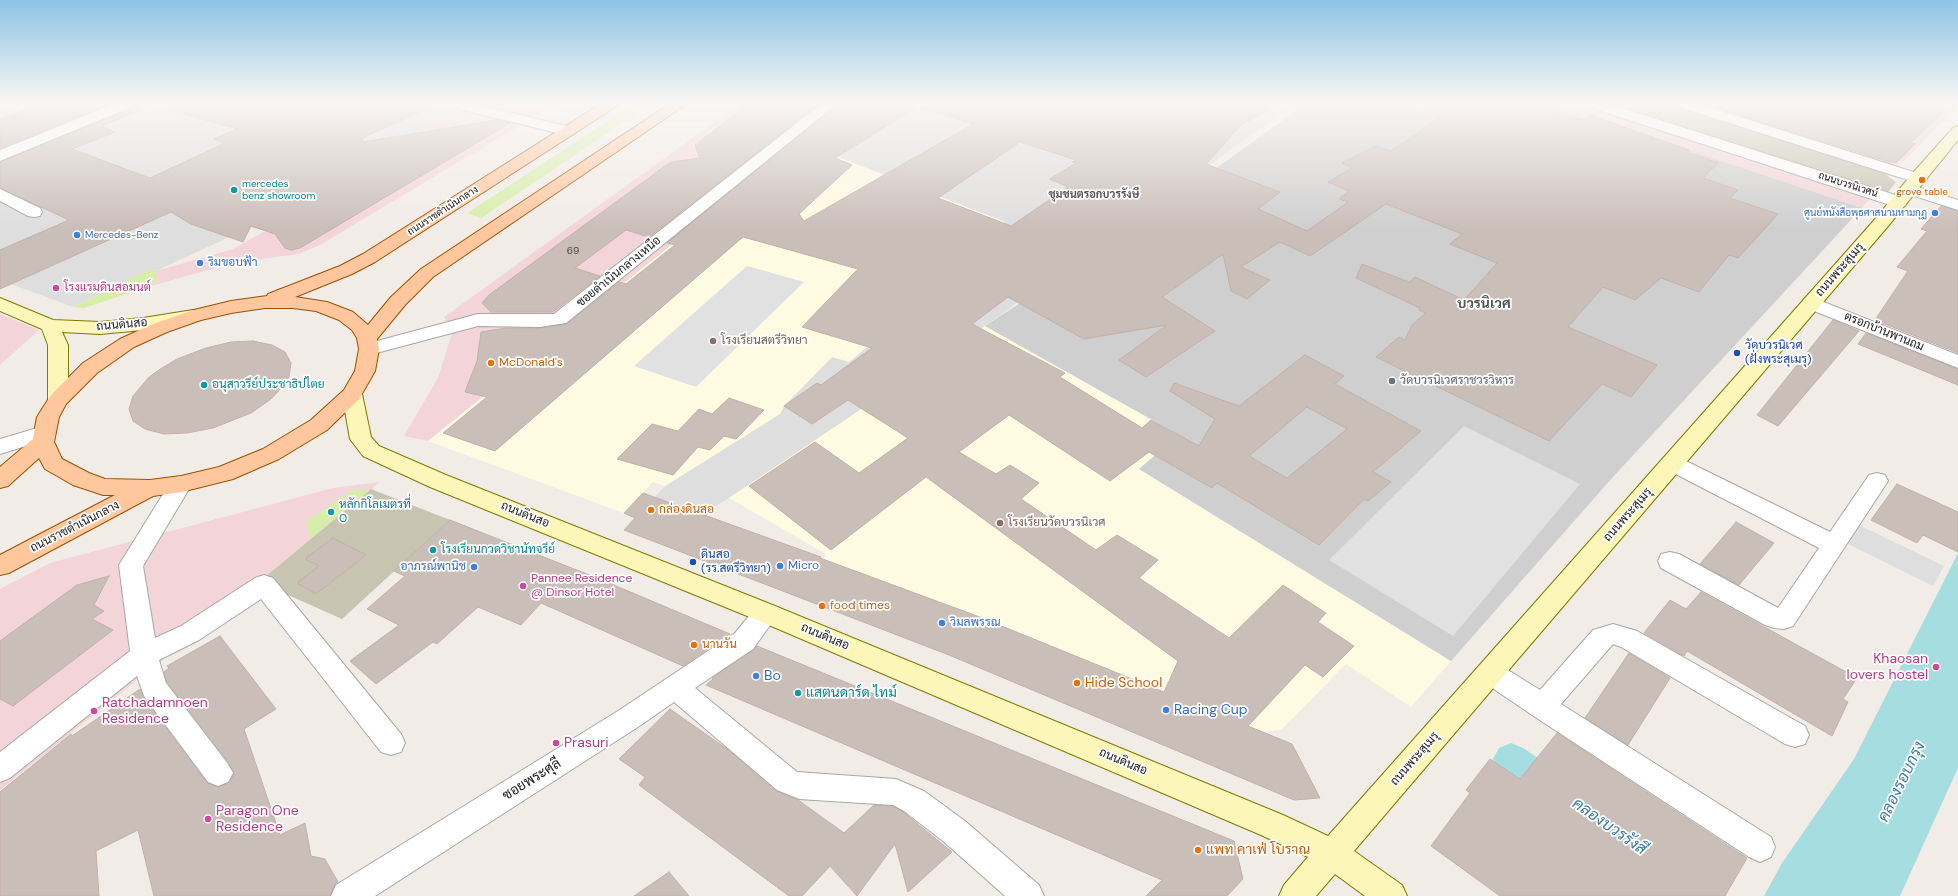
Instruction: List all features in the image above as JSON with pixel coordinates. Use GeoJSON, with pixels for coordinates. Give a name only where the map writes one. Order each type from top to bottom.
{"type":"FeatureCollection","features":[{"type":"Feature","properties":{"kind":"main road","name":"ถนนราชดำเนินกลาง"},"geometry":{"type":"LineString","coordinates":[[265,302],[346,270],[369,258],[546,145]]}},
{"type":"Feature","properties":{"kind":"main road"},"geometry":{"type":"LineString","coordinates":[[43,437],[54,464],[81,479],[103,487],[150,488],[181,484],[225,473],[271,454],[319,425],[352,394],[365,371],[368,343],[398,302],[427,273],[619,145]]}},
{"type":"Feature","properties":{"kind":"main road","name":"ถนนพระสุเมรุ"},"geometry":{"type":"LineString","coordinates":[[1295,896],[1491,673],[1946,145]]}},
{"type":"Feature","properties":{"kind":"main road"},"geometry":{"type":"LineString","coordinates":[[0,480],[43,437],[48,417],[58,400],[90,368],[127,344],[160,328],[194,316],[231,306],[265,302],[293,302],[320,306],[346,316],[359,326],[368,343]]}},
{"type":"Feature","properties":{"kind":"main road","name":"ถนนดินสอ"},"geometry":{"type":"LineString","coordinates":[[0,304],[50,326],[106,327],[143,324],[194,316]]}},
{"type":"Feature","properties":{"kind":"main road"},"geometry":{"type":"LineString","coordinates":[[50,326],[58,346],[58,400]]}},
{"type":"Feature","properties":{"kind":"main road","name":"ถนนดินสอ"},"geometry":{"type":"LineString","coordinates":[[352,394],[361,439],[372,451],[438,481],[766,613],[1272,825],[1332,854],[1391,896]]}},
{"type":"Feature","properties":{"kind":"main road","name":"ถนนราชดำเนินกลาง"},"geometry":{"type":"LineString","coordinates":[[0,566],[150,488]]}},
{"type":"Feature","properties":{"kind":"street"},"geometry":{"type":"LineString","coordinates":[[0,156],[27,145]]}},
{"type":"Feature","properties":{"kind":"street","name":"ซอยดำเนินกลางเหนือ"},"geometry":{"type":"LineString","coordinates":[[368,343],[478,320],[540,321],[559,319],[778,145]]}},
{"type":"Feature","properties":{"kind":"street","name":"ถนนบวรนิเวศน์"},"geometry":{"type":"LineString","coordinates":[[1745,145],[1908,189]]}},
{"type":"Feature","properties":{"kind":"street"},"geometry":{"type":"LineString","coordinates":[[1791,145],[1908,189],[1958,205]]}},
{"type":"Feature","properties":{"kind":"street"},"geometry":{"type":"LineString","coordinates":[[0,194],[34,212]]}},
{"type":"Feature","properties":{"kind":"street","name":"ตรอกบ้านพานถม"},"geometry":{"type":"LineString","coordinates":[[1811,303],[1958,362]]}},
{"type":"Feature","properties":{"kind":"street"},"geometry":{"type":"LineString","coordinates":[[0,447],[43,437]]}},
{"type":"Feature","properties":{"kind":"street"},"geometry":{"type":"LineString","coordinates":[[1672,463],[1834,544]]}},
{"type":"Feature","properties":{"kind":"street"},"geometry":{"type":"LineString","coordinates":[[1670,561],[1779,619],[1784,619],[1877,481]]}},
{"type":"Feature","properties":{"kind":"street"},"geometry":{"type":"LineString","coordinates":[[181,484],[131,565],[144,655],[154,688],[218,773]]}},
{"type":"Feature","properties":{"kind":"street"},"geometry":{"type":"LineString","coordinates":[[0,769],[144,655],[190,632],[264,585],[391,743]]}},
{"type":"Feature","properties":{"kind":"street","name":"ซอยพระศุลี"},"geometry":{"type":"LineString","coordinates":[[348,896],[628,719],[744,641],[766,613]]}},
{"type":"Feature","properties":{"kind":"street"},"geometry":{"type":"LineString","coordinates":[[1542,707],[1602,637],[1613,634],[1628,638],[1795,735]]}},
{"type":"Feature","properties":{"kind":"street"},"geometry":{"type":"LineString","coordinates":[[1491,673],[1760,847]]}},
{"type":"Feature","properties":{"kind":"street"},"geometry":{"type":"LineString","coordinates":[[675,687],[787,781],[799,786],[896,792],[914,801],[954,831],[1028,896]]}},
{"type":"Feature","properties":{"kind":"shaded area"},"geometry":{"type":"Polygon","coordinates":[[[0,145],[395,145],[251,227],[156,271],[149,270],[73,307],[0,280],[0,145]]]}},
{"type":"Feature","properties":{"kind":"shaded area"},"geometry":{"type":"Polygon","coordinates":[[[395,145],[487,145],[320,245],[299,254],[237,262],[151,286],[158,279],[153,276],[156,271],[233,249],[265,231],[251,227],[395,145]]]}},
{"type":"Feature","properties":{"kind":"shaded area"},"geometry":{"type":"Polygon","coordinates":[[[683,145],[796,145],[428,441],[404,436],[438,378],[452,333],[444,317],[683,145]]]}},
{"type":"Feature","properties":{"kind":"shaded area","name":"โรงเรียนสตรีวิทยา"},"geometry":{"type":"Polygon","coordinates":[[[796,145],[806,145],[1005,222],[980,243],[945,284],[849,362],[832,357],[784,406],[780,414],[665,486],[653,482],[624,513],[428,441],[796,145]]]}},
{"type":"Feature","properties":{"kind":"shaded area","name":"ชุมชนตรอกบวรรังษี"},"geometry":{"type":"Polygon","coordinates":[[[807,145],[1238,145],[985,326],[729,498],[701,515],[654,498],[665,486],[780,414],[784,406],[832,357],[1005,222],[807,145]]]}},
{"type":"Feature","properties":{"kind":"shaded area","name":"วัดบวรนิเวศราชวรวิหาร"},"geometry":{"type":"Polygon","coordinates":[[[1249,145],[1673,145],[1862,208],[1612,478],[1451,661],[1139,469],[1179,435],[985,326],[1112,243],[1249,145]]]}},
{"type":"Feature","properties":{"kind":"shaded area"},"geometry":{"type":"Polygon","coordinates":[[[1672,145],[1920,145],[1888,176],[1862,208],[1672,145]]]}},
{"type":"Feature","properties":{"kind":"shaded area"},"geometry":{"type":"Polygon","coordinates":[[[1729,145],[1800,145],[1878,169],[1896,182],[1886,195],[1729,145]]]}},
{"type":"Feature","properties":{"kind":"shaded area"},"geometry":{"type":"Polygon","coordinates":[[[747,266],[804,282],[696,387],[634,366],[747,266]]]}},
{"type":"Feature","properties":{"kind":"shaded area"},"geometry":{"type":"Polygon","coordinates":[[[0,314],[39,330],[0,365],[0,314]]]}},
{"type":"Feature","properties":{"kind":"shaded area","name":"โรงเรียนวัดบวรนิเวศ"},"geometry":{"type":"Polygon","coordinates":[[[985,326],[1179,435],[1139,469],[1451,661],[1411,707],[1346,664],[1282,729],[1263,732],[977,616],[823,559],[826,554],[729,498],[985,326]]]}},
{"type":"Feature","properties":{"kind":"shaded area"},"geometry":{"type":"Polygon","coordinates":[[[1464,426],[1580,484],[1453,636],[1329,560],[1464,426]]]}},
{"type":"Feature","properties":{"kind":"shaded area"},"geometry":{"type":"Polygon","coordinates":[[[380,482],[259,582],[0,790],[0,589],[50,563],[333,488],[380,482]]]}},
{"type":"Feature","properties":{"kind":"shaded area"},"geometry":{"type":"Polygon","coordinates":[[[371,489],[450,520],[342,619],[259,582],[371,489]]]}},
{"type":"Feature","properties":{"kind":"shaded area"},"geometry":{"type":"Polygon","coordinates":[[[1857,524],[1944,566],[1933,586],[1846,543],[1857,524]]]}},
{"type":"Feature","properties":{"kind":"green space"},"geometry":{"type":"Polygon","coordinates":[[[571,145],[590,145],[481,218],[467,213],[571,145]]]}},
{"type":"Feature","properties":{"kind":"green space"},"geometry":{"type":"Polygon","coordinates":[[[149,270],[156,271],[154,276],[158,279],[151,286],[84,308],[73,307],[149,270]]]}},
{"type":"Feature","properties":{"kind":"green space"},"geometry":{"type":"Polygon","coordinates":[[[371,489],[310,539],[306,521],[353,490],[371,489]]]}},
{"type":"Feature","properties":{"kind":"water","name":"คลองรอบกรุง"},"geometry":{"type":"Polygon","coordinates":[[[1958,553],[1958,768],[1900,896],[1764,896],[1782,863],[1854,759],[1958,553]]]}},
{"type":"Feature","properties":{"kind":"building"},"geometry":{"type":"Polygon","coordinates":[[[0,145],[8,145],[0,148],[0,145]]]}},
{"type":"Feature","properties":{"kind":"building"},"geometry":{"type":"Polygon","coordinates":[[[42,145],[83,145],[72,149],[150,178],[221,145],[473,145],[300,248],[291,250],[285,248],[275,234],[251,226],[243,242],[191,224],[171,212],[0,289],[0,250],[69,220],[0,188],[0,162],[42,145]]]}},
{"type":"Feature","properties":{"kind":"building"},"geometry":{"type":"Polygon","coordinates":[[[695,145],[767,145],[649,237],[626,230],[575,268],[600,276],[553,312],[491,312],[482,303],[489,295],[665,166],[672,162],[700,158],[695,145]]]}},
{"type":"Feature","properties":{"kind":"building"},"geometry":{"type":"Polygon","coordinates":[[[788,145],[856,145],[835,158],[852,165],[799,214],[804,221],[937,145],[1016,145],[938,198],[1011,226],[1068,187],[1050,179],[1076,163],[1072,162],[1076,160],[1029,145],[1223,145],[1206,164],[1280,192],[1258,209],[1307,231],[1348,202],[1339,199],[1349,191],[1328,182],[1352,168],[1342,163],[1376,146],[1390,151],[1400,145],[1674,145],[1689,150],[1686,152],[1718,163],[1703,178],[1738,190],[1730,198],[1778,214],[1738,258],[1729,255],[1699,292],[1661,278],[1635,300],[1603,287],[1568,327],[1657,365],[1631,397],[1602,384],[1549,441],[1376,357],[1399,337],[1405,340],[1412,325],[1426,313],[1419,310],[1420,308],[1356,278],[1362,264],[1409,282],[1415,277],[1464,300],[1497,263],[1450,244],[1462,234],[1386,204],[1310,256],[1280,242],[1241,267],[1270,280],[1247,299],[1231,291],[1223,254],[1162,297],[1215,331],[1146,377],[1119,360],[1167,325],[1084,339],[1008,297],[972,324],[1065,373],[1060,377],[1142,428],[1151,420],[1199,446],[1215,419],[1170,391],[1174,383],[1239,406],[1305,355],[1344,376],[1335,384],[1421,431],[1373,472],[1391,482],[1368,501],[1364,499],[1319,545],[1217,483],[1212,488],[1149,452],[1110,481],[1009,415],[959,452],[996,474],[1010,465],[1039,483],[1021,499],[1096,550],[1117,535],[1158,560],[1139,578],[1229,638],[1283,585],[1326,613],[1318,622],[1354,646],[1323,677],[1305,665],[1248,726],[1292,744],[1320,798],[1294,800],[949,655],[624,530],[635,518],[624,513],[643,493],[821,557],[820,558],[977,616],[1164,692],[1178,661],[926,477],[831,550],[749,486],[815,442],[859,473],[908,438],[848,400],[812,424],[784,406],[817,383],[821,385],[872,348],[802,327],[858,269],[743,237],[495,451],[443,433],[487,397],[465,392],[477,361],[481,332],[506,328],[540,328],[567,324],[619,282],[626,284],[675,245],[667,243],[788,145]],[[1307,407],[1249,456],[1287,478],[1347,429],[1307,407]]]}},
{"type":"Feature","properties":{"kind":"building"},"geometry":{"type":"Polygon","coordinates":[[[1834,145],[1914,145],[1897,162],[1889,162],[1834,145]]]}},
{"type":"Feature","properties":{"kind":"building"},"geometry":{"type":"Polygon","coordinates":[[[1941,206],[1958,211],[1958,353],[1875,320],[1908,271],[1897,267],[1927,231],[1921,229],[1941,206]]]}},
{"type":"Feature","properties":{"kind":"building"},"geometry":{"type":"Polygon","coordinates":[[[1833,320],[1859,331],[1778,426],[1757,415],[1833,320]]]}},
{"type":"Feature","properties":{"kind":"building"},"geometry":{"type":"Polygon","coordinates":[[[1866,333],[1958,369],[1958,385],[1858,344],[1866,333]]]}},
{"type":"Feature","properties":{"kind":"building"},"geometry":{"type":"Polygon","coordinates":[[[253,341],[272,345],[285,352],[291,363],[289,377],[285,384],[271,399],[251,413],[213,428],[187,433],[164,434],[145,429],[133,421],[129,409],[133,396],[149,377],[162,368],[177,359],[206,348],[231,342],[253,341]]]}},
{"type":"Feature","properties":{"kind":"building"},"geometry":{"type":"Polygon","coordinates":[[[729,398],[764,410],[736,439],[724,436],[710,450],[698,447],[673,475],[617,459],[652,424],[678,431],[699,409],[712,414],[729,398]]]}},
{"type":"Feature","properties":{"kind":"building"},"geometry":{"type":"Polygon","coordinates":[[[1897,484],[1958,512],[1958,552],[1923,535],[1917,543],[1871,520],[1897,484]]]}},
{"type":"Feature","properties":{"kind":"building"},"geometry":{"type":"Polygon","coordinates":[[[450,520],[602,580],[730,634],[683,666],[541,603],[521,625],[478,607],[437,644],[433,642],[376,684],[350,661],[399,625],[367,609],[405,576],[394,571],[450,520]]]}},
{"type":"Feature","properties":{"kind":"building"},"geometry":{"type":"Polygon","coordinates":[[[1736,522],[1774,543],[1739,585],[1700,564],[1736,522]]]}},
{"type":"Feature","properties":{"kind":"building"},"geometry":{"type":"Polygon","coordinates":[[[333,538],[366,555],[316,594],[297,583],[319,566],[305,559],[333,538]]]}},
{"type":"Feature","properties":{"kind":"building"},"geometry":{"type":"Polygon","coordinates":[[[109,576],[94,605],[104,611],[92,619],[113,630],[13,706],[0,699],[0,641],[77,585],[109,576]]]}},
{"type":"Feature","properties":{"kind":"building"},"geometry":{"type":"Polygon","coordinates":[[[1701,592],[1857,678],[1843,699],[1848,702],[1832,736],[1687,651],[1684,656],[1644,633],[1670,600],[1686,609],[1701,592]]]}},
{"type":"Feature","properties":{"kind":"building"},"geometry":{"type":"Polygon","coordinates":[[[220,636],[276,709],[244,729],[280,835],[305,823],[311,856],[325,859],[338,882],[335,884],[330,896],[154,896],[138,830],[96,851],[99,896],[0,896],[0,792],[71,734],[72,736],[140,689],[143,697],[207,783],[219,787],[229,783],[234,774],[229,763],[167,682],[164,672],[169,668],[167,666],[220,636]]]}},
{"type":"Feature","properties":{"kind":"building"},"geometry":{"type":"Polygon","coordinates":[[[757,646],[1234,841],[1243,879],[1227,896],[1146,896],[1162,880],[706,685],[713,679],[712,678],[754,650],[757,646]]]}},
{"type":"Feature","properties":{"kind":"building"},"geometry":{"type":"Polygon","coordinates":[[[1629,653],[1670,678],[1628,745],[1585,718],[1629,653]]]}},
{"type":"Feature","properties":{"kind":"building"},"geometry":{"type":"Polygon","coordinates":[[[670,709],[727,749],[776,791],[798,800],[844,833],[874,805],[893,806],[903,812],[952,852],[908,892],[895,844],[857,896],[830,866],[802,896],[789,896],[639,785],[645,777],[619,759],[670,709]]]}},
{"type":"Feature","properties":{"kind":"building"},"geometry":{"type":"Polygon","coordinates":[[[1557,733],[1747,858],[1725,896],[1500,896],[1431,846],[1470,793],[1466,790],[1490,759],[1520,779],[1557,733]]]}},
{"type":"Feature","properties":{"kind":"building"},"geometry":{"type":"Polygon","coordinates":[[[669,872],[689,896],[634,896],[669,872]]]}},
{"type":"Feature","properties":{"kind":"waterway","name":"คลองบวรรังสี"},"geometry":{"type":"LineString","coordinates":[[1511,759],[1557,791]]}},
{"type":"Feature","properties":{"kind":"place","name":"grove table"},"geometry":{"type":"Point","coordinates":[1922,180]}},
{"type":"Feature","properties":{"kind":"place","name":"mercedes benz showroom"},"geometry":{"type":"Point","coordinates":[234,190]}},
{"type":"Feature","properties":{"kind":"place","name":"ศูนย์หนังสือพุธศาสนามหามกุฏ"},"geometry":{"type":"Point","coordinates":[1935,213]}},
{"type":"Feature","properties":{"kind":"place","name":"Mercedes-Benz"},"geometry":{"type":"Point","coordinates":[77,235]}},
{"type":"Feature","properties":{"kind":"place","name":"ริมขอบฟ้า"},"geometry":{"type":"Point","coordinates":[200,263]}},
{"type":"Feature","properties":{"kind":"place","name":"โรงแรมดินสอมนต์"},"geometry":{"type":"Point","coordinates":[56,288]}},
{"type":"Feature","properties":{"kind":"place","name":"โรงเรียนสตรีวิทยา"},"geometry":{"type":"Point","coordinates":[713,341]}},
{"type":"Feature","properties":{"kind":"place","name":"วัดบวรนิเวศ (ฝั่งพระสุเมรุ)"},"geometry":{"type":"Point","coordinates":[1737,353]}},
{"type":"Feature","properties":{"kind":"place","name":"McDonald's"},"geometry":{"type":"Point","coordinates":[491,363]}},
{"type":"Feature","properties":{"kind":"place","name":"วัดบวรนิเวศราชวรวิหาร"},"geometry":{"type":"Point","coordinates":[1392,381]}},
{"type":"Feature","properties":{"kind":"place","name":"อนุสาวรีย์ประชาธิปไตย"},"geometry":{"type":"Point","coordinates":[204,385]}},
{"type":"Feature","properties":{"kind":"place","name":"กล่องดินสอ"},"geometry":{"type":"Point","coordinates":[651,510]}},
{"type":"Feature","properties":{"kind":"place","name":"หลักกิโลเมตรที่ 0"},"geometry":{"type":"Point","coordinates":[331,512]}},
{"type":"Feature","properties":{"kind":"place","name":"โรงเรียนวัดบวรนิเวศ"},"geometry":{"type":"Point","coordinates":[1000,523]}},
{"type":"Feature","properties":{"kind":"place","name":"โรงเรียนกวดวิชานัทจรีย์"},"geometry":{"type":"Point","coordinates":[433,550]}},
{"type":"Feature","properties":{"kind":"place","name":"ดินสอ (รร.สตรีวิทยา)"},"geometry":{"type":"Point","coordinates":[693,562]}},
{"type":"Feature","properties":{"kind":"place","name":"Micro"},"geometry":{"type":"Point","coordinates":[780,566]}},
{"type":"Feature","properties":{"kind":"place","name":"อาภรณ์พานิช"},"geometry":{"type":"Point","coordinates":[474,567]}},
{"type":"Feature","properties":{"kind":"place","name":"Pannee Residence @ Dinsor Hotel"},"geometry":{"type":"Point","coordinates":[523,586]}},
{"type":"Feature","properties":{"kind":"place","name":"food times"},"geometry":{"type":"Point","coordinates":[822,606]}},
{"type":"Feature","properties":{"kind":"place","name":"วิมลพรรณ"},"geometry":{"type":"Point","coordinates":[942,623]}},
{"type":"Feature","properties":{"kind":"place","name":"นานวัน"},"geometry":{"type":"Point","coordinates":[694,645]}},
{"type":"Feature","properties":{"kind":"place","name":"Khaosan lovers hostel"},"geometry":{"type":"Point","coordinates":[1936,667]}},
{"type":"Feature","properties":{"kind":"place","name":"Bo"},"geometry":{"type":"Point","coordinates":[756,676]}},
{"type":"Feature","properties":{"kind":"place","name":"Hide School"},"geometry":{"type":"Point","coordinates":[1077,683]}},
{"type":"Feature","properties":{"kind":"place","name":"แสตนดาร์ด ไทม์"},"geometry":{"type":"Point","coordinates":[798,693]}},
{"type":"Feature","properties":{"kind":"place","name":"Racing Cup"},"geometry":{"type":"Point","coordinates":[1166,710]}},
{"type":"Feature","properties":{"kind":"place","name":"Ratchadamnoen Residence"},"geometry":{"type":"Point","coordinates":[94,711]}},
{"type":"Feature","properties":{"kind":"place","name":"Prasuri"},"geometry":{"type":"Point","coordinates":[556,743]}},
{"type":"Feature","properties":{"kind":"place","name":"Paragon One Residence"},"geometry":{"type":"Point","coordinates":[208,819]}},
{"type":"Feature","properties":{"kind":"place","name":"แพท คาเฟ่ โบราณ"},"geometry":{"type":"Point","coordinates":[1198,850]}},
{"type":"Feature","properties":{"kind":"district","name":"ชุมชนตรอกบวรรังษี"},"geometry":{"type":"Point","coordinates":[1094,195]}},
{"type":"Feature","properties":{"kind":"district","name":"บวรนิเวศ"},"geometry":{"type":"Point","coordinates":[1484,304]}}]}
